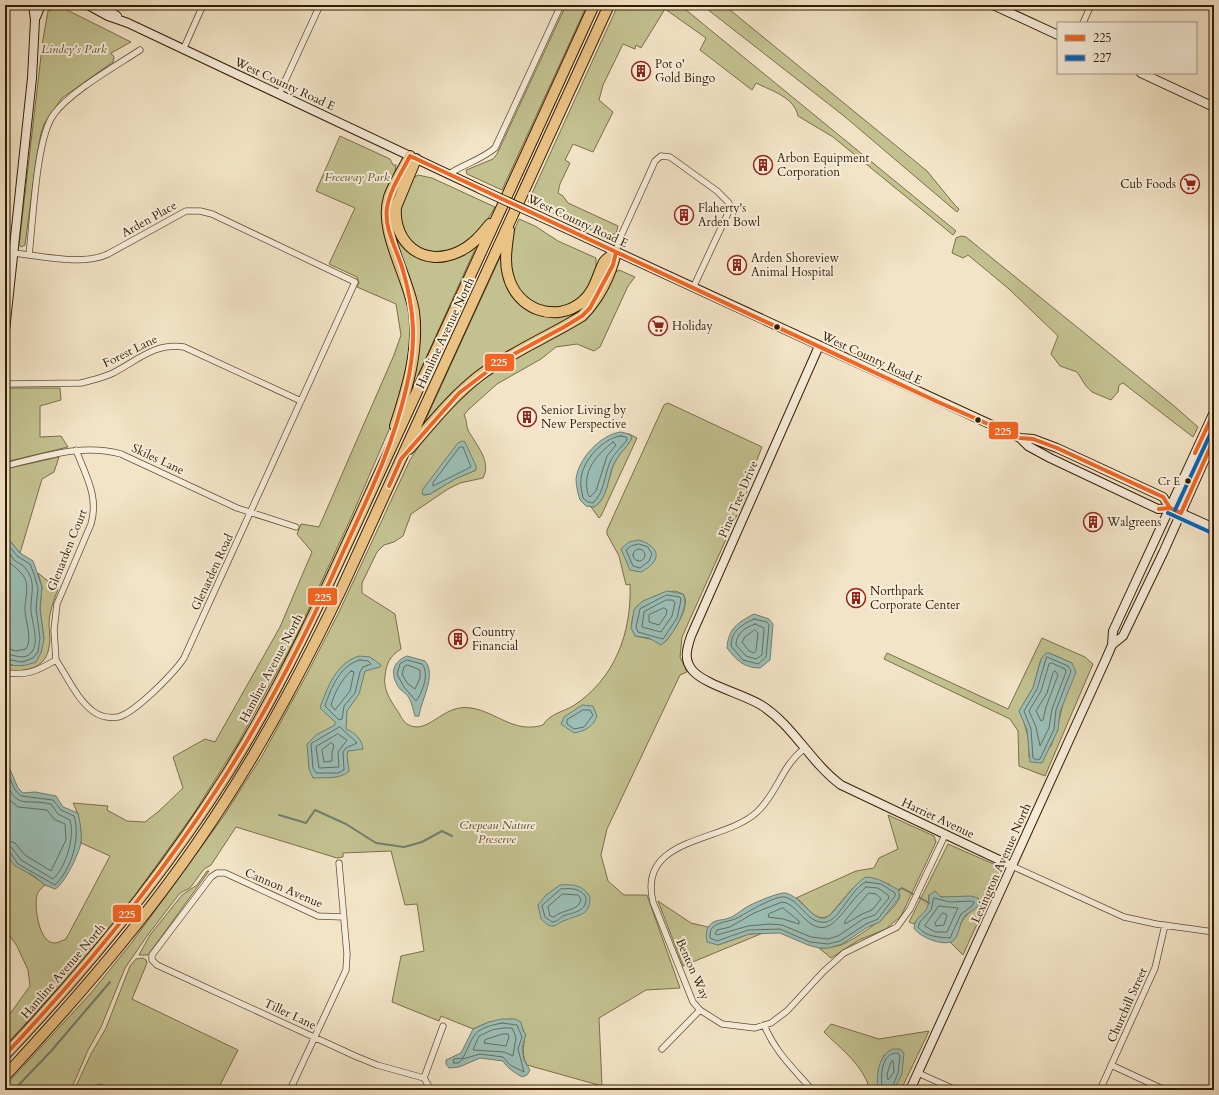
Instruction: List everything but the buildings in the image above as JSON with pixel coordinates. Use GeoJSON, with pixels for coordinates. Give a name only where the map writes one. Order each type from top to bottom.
{"type":"FeatureCollection","features":[{"type":"Feature","properties":{"kind":"highway","name":"Hamline Avenue North"},"geometry":{"type":"LineString","coordinates":[[5,1055],[70,985],[123,921],[167,862],[224,779],[255,727],[323,596],[594,5]]}},
{"type":"Feature","properties":{"kind":"highway","name":"Hamline Avenue North"},"geometry":{"type":"LineString","coordinates":[[5,1076],[121,945],[202,837],[241,777],[303,669],[609,5]]}},
{"type":"Feature","properties":{"kind":"highway"},"geometry":{"type":"LineString","coordinates":[[413,157],[398,197],[395,215],[398,231],[402,238],[414,250],[434,257],[443,257],[460,252],[481,236],[500,212]]}},
{"type":"Feature","properties":{"kind":"highway"},"geometry":{"type":"LineString","coordinates":[[382,467],[406,390],[414,348],[415,325],[412,299],[390,235],[387,216],[389,197],[413,157]]}},
{"type":"Feature","properties":{"kind":"highway"},"geometry":{"type":"LineString","coordinates":[[510,222],[506,258],[510,284],[520,298],[538,310],[561,312],[582,302],[593,288],[605,261],[616,252]]}},
{"type":"Feature","properties":{"kind":"highway"},"geometry":{"type":"LineString","coordinates":[[401,459],[441,412],[480,376],[501,361],[582,316],[590,308],[603,286],[613,265],[616,252]]}},
{"type":"Feature","properties":{"kind":"street"},"geometry":{"type":"LineString","coordinates":[[5,331],[7,295],[14,253],[32,78],[35,20],[33,5]]}},
{"type":"Feature","properties":{"kind":"street"},"geometry":{"type":"LineString","coordinates":[[35,20],[41,5]]}},
{"type":"Feature","properties":{"kind":"street","name":"West County Road E"},"geometry":{"type":"LineString","coordinates":[[88,5],[108,16],[128,23],[693,288],[1020,438],[1028,446],[1050,458],[1158,509],[1170,508],[1214,528]]}},
{"type":"Feature","properties":{"kind":"street","name":"West County Road E"},"geometry":{"type":"LineString","coordinates":[[102,5],[128,23]]}},
{"type":"Feature","properties":{"kind":"street"},"geometry":{"type":"LineString","coordinates":[[183,50],[203,5]]}},
{"type":"Feature","properties":{"kind":"street"},"geometry":{"type":"LineString","coordinates":[[279,94],[320,5]]}},
{"type":"Feature","properties":{"kind":"street"},"geometry":{"type":"LineString","coordinates":[[448,174],[462,166],[483,158],[495,148],[561,5]]}},
{"type":"Feature","properties":{"kind":"street"},"geometry":{"type":"LineString","coordinates":[[993,5],[1057,35]]}},
{"type":"Feature","properties":{"kind":"street"},"geometry":{"type":"LineString","coordinates":[[1083,22],[1091,5]]}},
{"type":"Feature","properties":{"kind":"street"},"geometry":{"type":"LineString","coordinates":[[29,255],[43,142],[47,126],[53,114],[73,95],[140,50]]}},
{"type":"Feature","properties":{"kind":"street"},"geometry":{"type":"LineString","coordinates":[[1142,74],[1214,107]]}},
{"type":"Feature","properties":{"kind":"street"},"geometry":{"type":"LineString","coordinates":[[616,252],[620,238],[655,161],[661,156],[670,157],[717,191],[729,203],[729,211],[693,288]]}},
{"type":"Feature","properties":{"kind":"street","name":"Arden Place"},"geometry":{"type":"LineString","coordinates":[[14,253],[80,260],[96,258],[108,254],[186,211],[200,211],[212,214],[355,282]]}},
{"type":"Feature","properties":{"kind":"street","name":"Glenarden Road"},"geometry":{"type":"LineString","coordinates":[[56,660],[81,698],[92,711],[103,716],[117,717],[125,714],[167,678],[184,658],[355,282]]}},
{"type":"Feature","properties":{"kind":"street","name":"Forest Lane"},"geometry":{"type":"LineString","coordinates":[[5,384],[81,383],[113,373],[159,347],[174,345],[184,347],[301,401]]}},
{"type":"Feature","properties":{"kind":"street","name":"Pine Tree Drive"},"geometry":{"type":"LineString","coordinates":[[688,663],[686,652],[691,636],[819,346]]}},
{"type":"Feature","properties":{"kind":"street","name":"Lexington Avenue North"},"geometry":{"type":"LineString","coordinates":[[910,1090],[1112,645],[1113,631],[1214,412]]}},
{"type":"Feature","properties":{"kind":"street","name":"West County Road E"},"geometry":{"type":"LineString","coordinates":[[1020,438],[1033,438],[1163,497],[1170,508]]}},
{"type":"Feature","properties":{"kind":"street","name":"Lexington Avenue North"},"geometry":{"type":"LineString","coordinates":[[1112,645],[1123,636],[1214,439]]}},
{"type":"Feature","properties":{"kind":"street","name":"Skiles Lane"},"geometry":{"type":"LineString","coordinates":[[5,466],[76,450],[96,449],[121,454],[250,514],[296,527]]}},
{"type":"Feature","properties":{"kind":"street","name":"Glenarden Court"},"geometry":{"type":"LineString","coordinates":[[56,660],[54,630],[57,604],[91,524],[95,511],[92,492],[76,450]]}},
{"type":"Feature","properties":{"kind":"street"},"geometry":{"type":"LineString","coordinates":[[5,673],[23,675],[56,660]]}},
{"type":"Feature","properties":{"kind":"street","name":"Harriet Avenue"},"geometry":{"type":"LineString","coordinates":[[688,663],[698,676],[749,698],[774,715],[793,735],[820,768],[841,784],[1108,911],[1139,921],[1214,932]]}},
{"type":"Feature","properties":{"kind":"street","name":"Benton Way"},"geometry":{"type":"LineString","coordinates":[[804,749],[788,766],[772,796],[756,813],[732,828],[692,842],[670,852],[659,863],[655,871],[652,886],[653,902],[690,996],[700,1010],[722,1024],[740,1028],[755,1028],[764,1025],[787,1011],[823,972],[844,953],[890,932],[897,927],[910,909],[946,835]]}},
{"type":"Feature","properties":{"kind":"street"},"geometry":{"type":"LineString","coordinates":[[290,1090],[346,970],[347,954],[339,863]]}},
{"type":"Feature","properties":{"kind":"street","name":"Cannon Avenue"},"geometry":{"type":"LineString","coordinates":[[152,960],[152,955],[211,877],[217,873],[225,873],[318,916],[344,917]]}},
{"type":"Feature","properties":{"kind":"street","name":"Churchill Street"},"geometry":{"type":"LineString","coordinates":[[1100,1090],[1155,968],[1165,925]]}},
{"type":"Feature","properties":{"kind":"street","name":"Tiller Lane"},"geometry":{"type":"LineString","coordinates":[[152,960],[156,965],[377,1065],[424,1078]]}},
{"type":"Feature","properties":{"kind":"street"},"geometry":{"type":"LineString","coordinates":[[662,1049],[700,1010]]}},
{"type":"Feature","properties":{"kind":"street"},"geometry":{"type":"LineString","coordinates":[[764,1025],[770,1039],[786,1063],[812,1090]]}},
{"type":"Feature","properties":{"kind":"street"},"geometry":{"type":"LineString","coordinates":[[431,1090],[424,1078],[443,1026]]}},
{"type":"Feature","properties":{"kind":"street"},"geometry":{"type":"LineString","coordinates":[[1111,1065],[1165,1090]]}},
{"type":"Feature","properties":{"kind":"street"},"geometry":{"type":"LineString","coordinates":[[918,1073],[956,1090]]}},
{"type":"Feature","properties":{"kind":"green space"},"geometry":{"type":"Polygon","coordinates":[[[566,5],[587,5],[502,190],[467,174],[466,170],[493,159],[497,154],[566,5]]]}},
{"type":"Feature","properties":{"kind":"green space"},"geometry":{"type":"Polygon","coordinates":[[[618,5],[680,5],[956,231],[953,235],[833,137],[798,116],[796,109],[782,95],[756,83],[752,90],[700,50],[706,38],[665,9],[641,48],[636,45],[635,49],[623,44],[603,85],[599,100],[613,112],[593,152],[573,144],[565,160],[570,163],[560,184],[558,193],[563,196],[568,203],[618,226],[616,234],[606,234],[604,236],[528,202],[618,5]]]}},
{"type":"Feature","properties":{"kind":"green space"},"geometry":{"type":"Polygon","coordinates":[[[702,5],[724,5],[927,171],[959,209],[957,212],[844,116],[702,5]]]}},
{"type":"Feature","properties":{"kind":"green space","name":"Lindey's Park"},"geometry":{"type":"Polygon","coordinates":[[[61,7],[131,42],[111,53],[114,57],[113,62],[62,98],[44,124],[36,161],[25,245],[21,247],[19,245],[43,39],[48,11],[61,7]]]}},
{"type":"Feature","properties":{"kind":"green space","name":"Freeway Park"},"geometry":{"type":"Polygon","coordinates":[[[340,136],[390,159],[393,165],[396,165],[394,178],[385,201],[411,310],[410,360],[391,425],[351,518],[293,643],[238,743],[194,813],[128,905],[89,954],[5,1046],[5,1021],[30,986],[28,970],[17,946],[5,929],[5,852],[19,866],[45,885],[38,892],[36,908],[41,931],[45,938],[50,942],[55,943],[66,939],[110,856],[81,843],[80,822],[73,803],[108,806],[107,810],[127,821],[145,822],[183,788],[173,757],[205,739],[215,742],[280,627],[312,552],[297,534],[301,524],[319,527],[394,355],[401,335],[396,304],[357,287],[359,283],[357,277],[329,264],[355,208],[316,191],[340,136]]]}},
{"type":"Feature","properties":{"kind":"green space"},"geometry":{"type":"Polygon","coordinates":[[[418,175],[432,178],[495,207],[483,227],[473,238],[454,251],[430,253],[407,240],[398,213],[413,178],[418,175]]]}},
{"type":"Feature","properties":{"kind":"green space"},"geometry":{"type":"Polygon","coordinates":[[[391,212],[420,256],[476,247],[410,393],[417,333],[393,235],[391,212]]]}},
{"type":"Feature","properties":{"kind":"green space"},"geometry":{"type":"Polygon","coordinates":[[[519,219],[535,226],[558,241],[596,258],[596,271],[585,294],[567,307],[546,309],[521,296],[510,272],[512,236],[519,219]]]}},
{"type":"Feature","properties":{"kind":"green space"},"geometry":{"type":"Polygon","coordinates":[[[961,236],[966,237],[1173,405],[1198,427],[1193,437],[1123,383],[1119,385],[1118,392],[1111,400],[1092,392],[1077,372],[1060,366],[1051,354],[1058,336],[1009,289],[968,255],[963,258],[952,253],[956,238],[961,236]]]}},
{"type":"Feature","properties":{"kind":"green space"},"geometry":{"type":"Polygon","coordinates":[[[502,253],[503,270],[535,313],[587,305],[577,314],[533,339],[428,421],[426,419],[502,253]]]}},
{"type":"Feature","properties":{"kind":"green space","name":"Crepeau Nature Preserve"},"geometry":{"type":"Polygon","coordinates":[[[619,270],[635,277],[628,286],[600,347],[594,351],[577,344],[556,347],[541,359],[497,384],[468,410],[464,415],[468,430],[479,447],[486,465],[483,478],[460,483],[448,489],[411,514],[403,536],[394,542],[384,545],[377,552],[362,583],[362,593],[395,614],[401,649],[391,657],[386,668],[385,685],[390,698],[407,724],[415,727],[422,726],[452,710],[471,708],[480,710],[514,725],[533,727],[543,725],[552,716],[573,706],[588,695],[610,668],[618,653],[628,620],[630,584],[626,585],[619,556],[607,534],[607,530],[664,405],[668,403],[762,447],[745,490],[747,491],[741,506],[682,637],[680,657],[687,672],[680,675],[607,829],[601,855],[608,881],[624,895],[647,895],[680,988],[646,990],[599,1018],[602,1086],[527,1065],[523,1054],[524,1031],[522,1027],[511,1019],[489,1022],[473,1029],[441,1016],[439,1021],[392,1002],[401,956],[424,951],[417,904],[405,905],[391,851],[343,853],[343,857],[337,858],[236,827],[211,865],[204,869],[190,888],[180,893],[125,968],[101,1027],[88,1050],[71,1090],[5,1090],[5,1086],[91,993],[133,941],[223,817],[262,756],[307,674],[340,610],[410,460],[432,426],[484,375],[579,321],[614,273],[619,270]],[[464,441],[422,494],[430,494],[455,479],[476,470],[464,441]],[[675,591],[657,595],[642,604],[636,611],[633,618],[632,627],[635,636],[665,642],[680,619],[685,605],[683,594],[675,591]]]}},
{"type":"Feature","properties":{"kind":"green space"},"geometry":{"type":"Polygon","coordinates":[[[60,388],[61,400],[40,406],[40,437],[61,436],[68,447],[5,462],[5,389],[60,388]]]}},
{"type":"Feature","properties":{"kind":"green space"},"geometry":{"type":"Polygon","coordinates":[[[631,435],[637,438],[599,518],[591,507],[596,505],[604,495],[615,462],[628,443],[631,435]]]}},
{"type":"Feature","properties":{"kind":"green space"},"geometry":{"type":"Polygon","coordinates":[[[59,457],[54,472],[42,479],[20,553],[5,535],[5,469],[59,457]]]}},
{"type":"Feature","properties":{"kind":"green space"},"geometry":{"type":"Polygon","coordinates":[[[38,573],[58,589],[52,605],[49,622],[50,641],[47,655],[39,665],[33,668],[26,670],[5,670],[5,662],[12,666],[44,639],[40,609],[42,587],[38,573]]]}},
{"type":"Feature","properties":{"kind":"green space"},"geometry":{"type":"Polygon","coordinates":[[[1042,638],[1085,657],[1093,664],[1045,776],[1019,766],[1018,731],[1010,719],[884,659],[887,653],[1008,709],[1042,638]],[[1049,653],[1041,659],[1033,688],[1024,703],[1024,722],[1029,741],[1029,757],[1051,746],[1060,716],[1072,663],[1049,653]]]}},
{"type":"Feature","properties":{"kind":"green space"},"geometry":{"type":"Polygon","coordinates":[[[888,815],[934,836],[936,842],[901,916],[886,929],[859,940],[831,958],[819,948],[841,945],[866,931],[892,909],[898,901],[900,895],[889,884],[852,889],[829,916],[824,918],[815,915],[796,898],[856,871],[874,868],[879,858],[898,849],[888,815]]]}},
{"type":"Feature","properties":{"kind":"green space"},"geometry":{"type":"Polygon","coordinates":[[[948,844],[998,866],[1001,871],[963,955],[950,942],[956,936],[965,916],[969,913],[963,897],[950,898],[929,895],[928,909],[914,924],[909,922],[948,844]]]}},
{"type":"Feature","properties":{"kind":"green space"},"geometry":{"type":"Polygon","coordinates":[[[207,871],[209,871],[148,955],[139,955],[150,935],[182,895],[197,885],[207,871]]]}},
{"type":"Feature","properties":{"kind":"green space"},"geometry":{"type":"Polygon","coordinates":[[[658,901],[691,923],[708,927],[706,937],[718,945],[749,934],[763,933],[683,966],[658,901]]]}},
{"type":"Feature","properties":{"kind":"green space"},"geometry":{"type":"Polygon","coordinates":[[[143,958],[147,963],[132,999],[238,1050],[218,1089],[182,1085],[119,1090],[101,1084],[81,1089],[76,1086],[91,1054],[106,1028],[130,966],[136,959],[143,958]]]}},
{"type":"Feature","properties":{"kind":"green space"},"geometry":{"type":"Polygon","coordinates":[[[831,1024],[879,1039],[929,1031],[901,1090],[894,1090],[897,1085],[884,1055],[878,1072],[878,1090],[870,1090],[867,1081],[857,1065],[824,1032],[831,1024]]]}},
{"type":"Feature","properties":{"kind":"water"},"geometry":{"type":"Polygon","coordinates":[[[621,432],[629,434],[632,437],[631,440],[613,466],[606,491],[599,503],[594,507],[586,506],[580,500],[576,484],[578,471],[581,464],[598,442],[606,437],[621,432]]]}},
{"type":"Feature","properties":{"kind":"water"},"geometry":{"type":"Polygon","coordinates":[[[462,441],[465,442],[476,466],[476,470],[455,479],[430,494],[422,494],[423,489],[458,443],[462,441]]]}},
{"type":"Feature","properties":{"kind":"water"},"geometry":{"type":"Polygon","coordinates":[[[5,535],[20,553],[33,561],[42,587],[40,609],[44,639],[41,653],[36,662],[17,666],[5,662],[5,535]]]}},
{"type":"Feature","properties":{"kind":"water"},"geometry":{"type":"Polygon","coordinates":[[[639,540],[652,546],[656,554],[653,563],[641,572],[630,570],[621,549],[629,542],[639,540]]]}},
{"type":"Feature","properties":{"kind":"water"},"geometry":{"type":"Polygon","coordinates":[[[667,591],[683,594],[685,599],[682,613],[675,629],[661,645],[649,638],[635,636],[631,628],[634,610],[643,601],[667,591]]]}},
{"type":"Feature","properties":{"kind":"water"},"geometry":{"type":"Polygon","coordinates":[[[754,614],[769,619],[773,624],[770,660],[760,668],[745,665],[727,648],[729,636],[735,627],[743,620],[754,614]]]}},
{"type":"Feature","properties":{"kind":"water"},"geometry":{"type":"Polygon","coordinates":[[[1046,653],[1072,663],[1076,672],[1060,712],[1058,730],[1042,763],[1030,762],[1027,730],[1019,711],[1033,688],[1041,659],[1046,653]]]}},
{"type":"Feature","properties":{"kind":"water"},"geometry":{"type":"Polygon","coordinates":[[[359,656],[370,657],[381,665],[380,667],[365,671],[359,694],[347,711],[346,729],[358,737],[363,749],[348,751],[349,771],[345,774],[332,778],[313,778],[309,769],[307,744],[316,735],[335,725],[335,722],[320,708],[323,700],[329,685],[338,670],[351,659],[359,656]]]}},
{"type":"Feature","properties":{"kind":"water"},"geometry":{"type":"Polygon","coordinates":[[[407,656],[425,661],[428,667],[429,680],[419,716],[415,716],[410,700],[400,689],[394,674],[395,666],[407,656]]]}},
{"type":"Feature","properties":{"kind":"water"},"geometry":{"type":"Polygon","coordinates":[[[582,705],[593,706],[597,716],[588,728],[574,733],[561,724],[564,717],[582,705]]]}},
{"type":"Feature","properties":{"kind":"water"},"geometry":{"type":"Polygon","coordinates":[[[5,758],[18,788],[23,793],[35,792],[56,796],[63,807],[78,813],[81,828],[80,847],[67,875],[55,889],[45,885],[34,876],[15,866],[5,853],[5,758]]]}},
{"type":"Feature","properties":{"kind":"water"},"geometry":{"type":"Polygon","coordinates":[[[866,877],[879,880],[899,890],[899,898],[880,922],[868,927],[842,944],[829,948],[819,948],[780,933],[749,934],[718,945],[707,942],[707,929],[712,923],[732,917],[753,904],[782,893],[796,898],[815,916],[825,918],[833,912],[855,886],[866,877]]]}},
{"type":"Feature","properties":{"kind":"water"},"geometry":{"type":"Polygon","coordinates":[[[560,885],[573,885],[581,888],[590,897],[590,903],[586,911],[580,915],[551,926],[541,919],[538,905],[546,895],[560,885]]]}},
{"type":"Feature","properties":{"kind":"water"},"geometry":{"type":"Polygon","coordinates":[[[935,891],[941,897],[971,896],[978,898],[980,902],[975,909],[965,916],[957,936],[951,942],[946,943],[933,941],[921,935],[914,928],[915,923],[927,907],[929,895],[935,891]]]}},
{"type":"Feature","properties":{"kind":"water"},"geometry":{"type":"Polygon","coordinates":[[[502,1019],[515,1019],[521,1022],[523,1031],[526,1034],[522,1048],[524,1060],[530,1070],[527,1075],[522,1077],[509,1068],[503,1061],[480,1058],[459,1067],[449,1068],[446,1064],[446,1060],[461,1053],[473,1029],[489,1022],[502,1019]]]}},
{"type":"Feature","properties":{"kind":"water"},"geometry":{"type":"Polygon","coordinates":[[[893,1049],[900,1049],[904,1053],[902,1074],[894,1090],[878,1090],[877,1079],[879,1066],[884,1056],[893,1049]]]}},
{"type":"Feature","properties":{"kind":"waterway"},"geometry":{"type":"LineString","coordinates":[[279,815],[306,823],[315,810],[346,824],[376,843],[404,847],[422,842],[442,831],[452,836]]}},
{"type":"Feature","properties":{"kind":"waterway"},"geometry":{"type":"LineString","coordinates":[[899,890],[902,888],[929,903]]}},
{"type":"Feature","properties":{"kind":"waterway"},"geometry":{"type":"LineString","coordinates":[[14,1090],[52,1050],[110,982]]}},
{"type":"Feature","properties":{"kind":"transit line","name":"225"},"geometry":{"type":"LineString","coordinates":[[5,1055],[34,1024],[117,927],[169,859],[217,789],[235,761],[285,673],[315,613],[361,512],[387,452],[410,373],[413,342],[410,298],[402,267],[387,223],[387,208],[391,194],[410,156],[938,402],[1020,438],[1033,439],[1057,448],[1163,497],[1170,508]]}},
{"type":"Feature","properties":{"kind":"transit line","name":"225"},"geometry":{"type":"LineString","coordinates":[[389,486],[401,459],[459,393],[501,361],[564,327],[582,316],[590,308],[613,265],[616,252]]}},
{"type":"Feature","properties":{"kind":"transit line","name":"225"},"geometry":{"type":"LineString","coordinates":[[1195,453],[1214,412]]}},
{"type":"Feature","properties":{"kind":"transit line","name":"227"},"geometry":{"type":"LineString","coordinates":[[1175,510],[1214,426]]}},
{"type":"Feature","properties":{"kind":"transit line","name":"225"},"geometry":{"type":"LineString","coordinates":[[1159,509],[1170,508],[1181,513],[1214,439]]}},
{"type":"Feature","properties":{"kind":"transit line","name":"227"},"geometry":{"type":"LineString","coordinates":[[1168,513],[1212,533]]}},
{"type":"Feature","properties":{"kind":"place","name":"Pot o' Gold Bingo"},"geometry":{"type":"Point","coordinates":[641,71]}},
{"type":"Feature","properties":{"kind":"place","name":"Arbon Equipment Corporation"},"geometry":{"type":"Point","coordinates":[763,165]}},
{"type":"Feature","properties":{"kind":"place","name":"Cub Foods"},"geometry":{"type":"Point","coordinates":[1190,184]}},
{"type":"Feature","properties":{"kind":"place","name":"Flaherty's Arden Bowl"},"geometry":{"type":"Point","coordinates":[684,215]}},
{"type":"Feature","properties":{"kind":"place","name":"Arden Shoreview Animal Hospital"},"geometry":{"type":"Point","coordinates":[737,265]}},
{"type":"Feature","properties":{"kind":"place","name":"Holiday"},"geometry":{"type":"Point","coordinates":[658,326]}},
{"type":"Feature","properties":{"kind":"place","name":"Senior Living by New Perspective"},"geometry":{"type":"Point","coordinates":[527,417]}},
{"type":"Feature","properties":{"kind":"place","name":"Cr E"},"geometry":{"type":"Point","coordinates":[1188,481]}},
{"type":"Feature","properties":{"kind":"place","name":"Walgreens"},"geometry":{"type":"Point","coordinates":[1093,522]}},
{"type":"Feature","properties":{"kind":"place","name":"Northpark Corporate Center"},"geometry":{"type":"Point","coordinates":[856,598]}},
{"type":"Feature","properties":{"kind":"place","name":"Country Financial"},"geometry":{"type":"Point","coordinates":[458,639]}}]}
